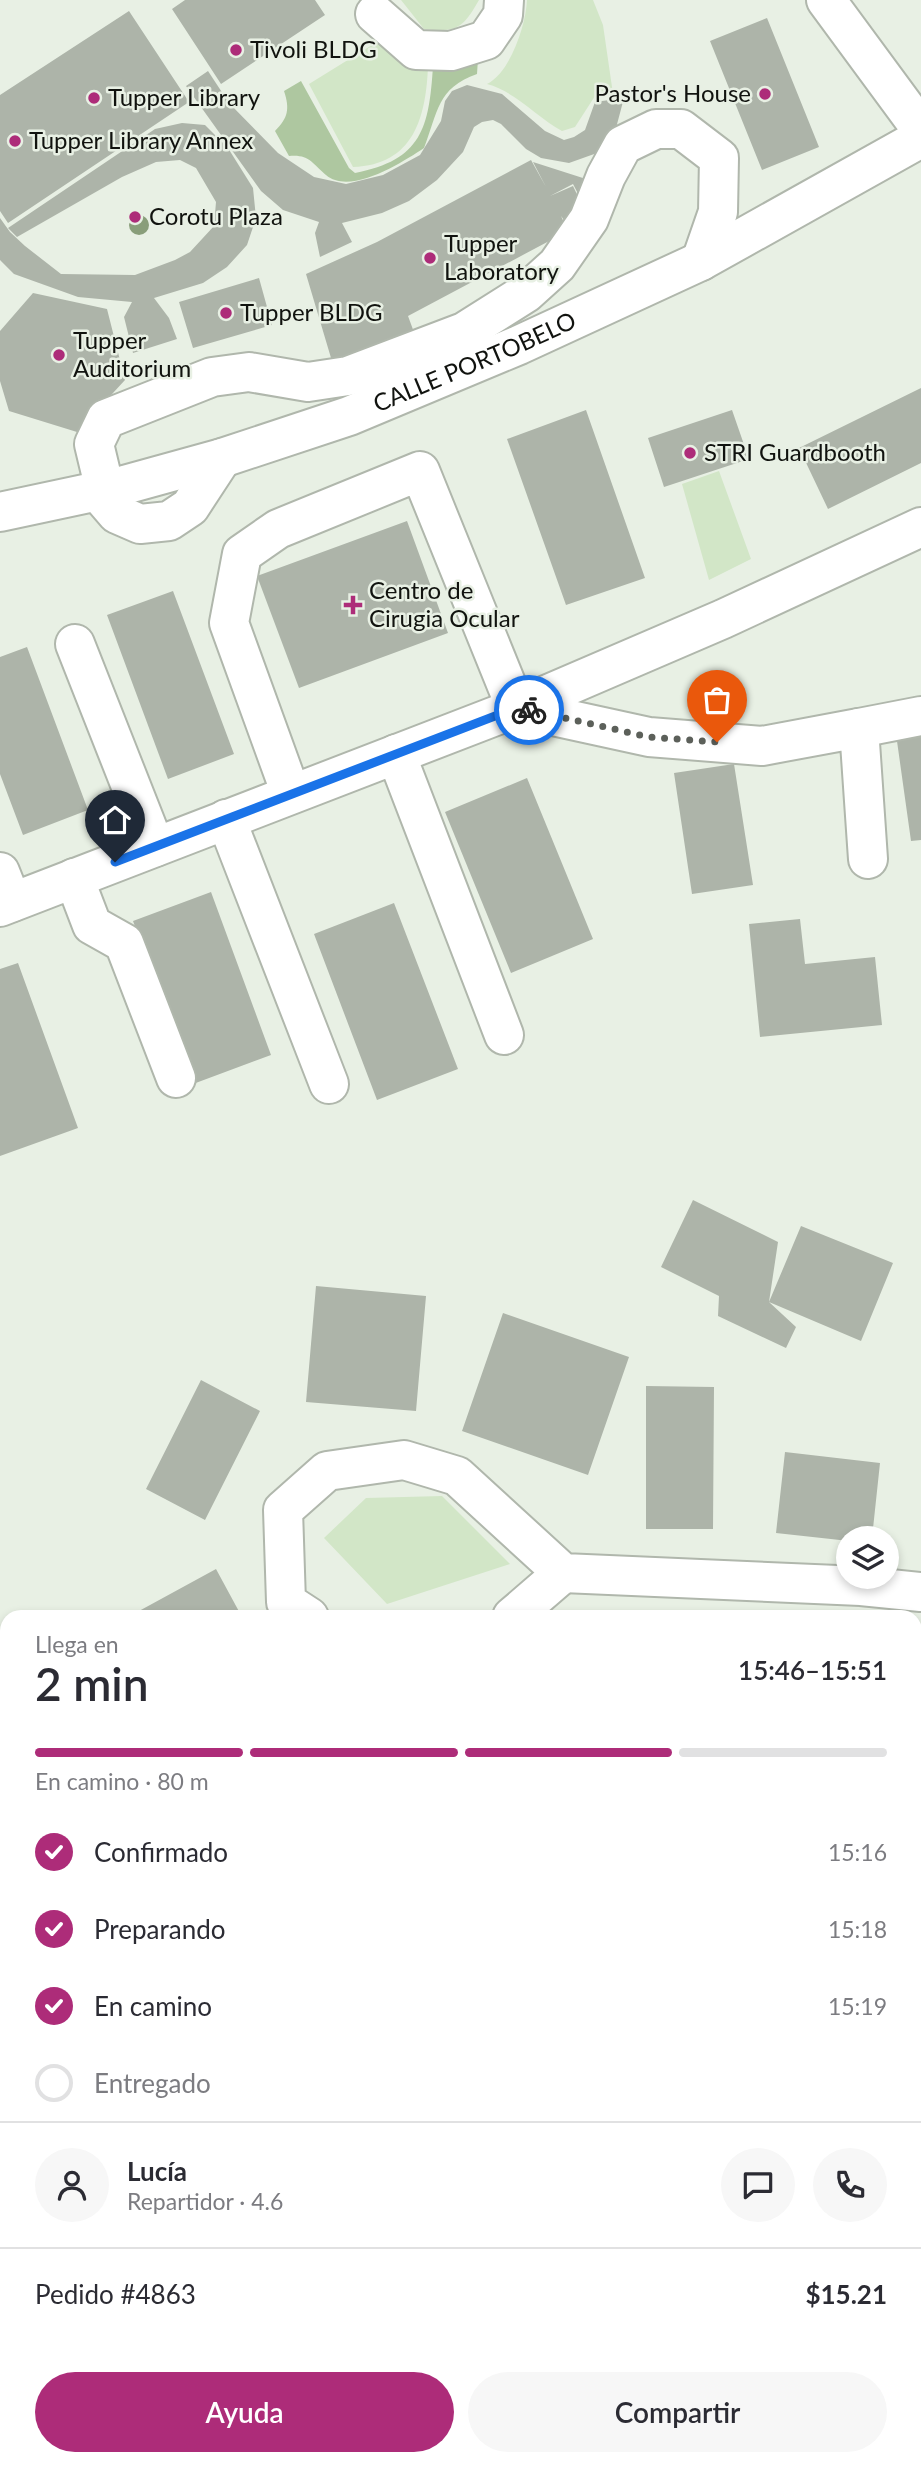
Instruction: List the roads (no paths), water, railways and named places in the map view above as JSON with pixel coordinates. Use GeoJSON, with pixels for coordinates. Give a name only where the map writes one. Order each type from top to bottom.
{"type":"FeatureCollection","features":[{"type":"Feature","properties":{"kind":"street"},"geometry":{"type":"LineString","coordinates":[[375,14],[416,50],[451,51],[486,40],[503,15],[504,0]]}},
{"type":"Feature","properties":{"kind":"street"},"geometry":{"type":"LineString","coordinates":[[826,0],[921,129]]}},
{"type":"Feature","properties":{"kind":"street"},"geometry":{"type":"LineString","coordinates":[[0,512],[101,491],[94,444],[106,419],[212,377],[249,372],[308,382],[348,376],[464,332],[526,293],[557,265],[589,219],[606,176],[623,145],[656,129],[681,129],[719,158],[718,212],[701,261]]}},
{"type":"Feature","properties":{"kind":"street","name":"CALLE PORTOBELO"},"geometry":{"type":"LineString","coordinates":[[101,491],[117,514],[140,524],[169,521],[190,507],[222,458],[349,416],[519,345],[701,261],[921,138]]}},
{"type":"Feature","properties":{"kind":"street"},"geometry":{"type":"LineString","coordinates":[[291,794],[229,623],[242,554],[278,529],[420,471],[516,708]]}},
{"type":"Feature","properties":{"kind":"street"},"geometry":{"type":"LineString","coordinates":[[4,893],[74,878],[516,708],[723,620],[921,527]]}},
{"type":"Feature","properties":{"kind":"street"},"geometry":{"type":"LineString","coordinates":[[75,644],[155,847]]}},
{"type":"Feature","properties":{"kind":"street"},"geometry":{"type":"LineString","coordinates":[[516,708],[649,737],[762,746],[921,716]]}},
{"type":"Feature","properties":{"kind":"street"},"geometry":{"type":"LineString","coordinates":[[859,728],[868,859]]}},
{"type":"Feature","properties":{"kind":"street"},"geometry":{"type":"LineString","coordinates":[[396,754],[504,1035]]}},
{"type":"Feature","properties":{"kind":"street"},"geometry":{"type":"LineString","coordinates":[[226,819],[329,1084]]}},
{"type":"Feature","properties":{"kind":"street"},"geometry":{"type":"LineString","coordinates":[[74,878],[92,925],[124,943],[176,1078]]}},
{"type":"Feature","properties":{"kind":"street"},"geometry":{"type":"LineString","coordinates":[[298,1610],[286,1602],[283,1510],[327,1471],[404,1460],[457,1476],[563,1573],[861,1586],[921,1592]]}},
{"type":"Feature","properties":{"kind":"street"},"geometry":{"type":"LineString","coordinates":[[520,1610],[563,1573]]}},
{"type":"Feature","properties":{"kind":"place","name":"Tivoli BLDG"},"geometry":{"type":"Point","coordinates":[236,50]}},
{"type":"Feature","properties":{"kind":"place","name":"Pastor's House"},"geometry":{"type":"Point","coordinates":[765,94]}},
{"type":"Feature","properties":{"kind":"place","name":"Tupper Library"},"geometry":{"type":"Point","coordinates":[94,98]}},
{"type":"Feature","properties":{"kind":"place","name":"Tupper Library Annex"},"geometry":{"type":"Point","coordinates":[15,141]}},
{"type":"Feature","properties":{"kind":"place","name":"Corotu Plaza"},"geometry":{"type":"Point","coordinates":[135,217]}},
{"type":"Feature","properties":{"kind":"place","name":"Tupper Laboratory"},"geometry":{"type":"Point","coordinates":[430,258]}},
{"type":"Feature","properties":{"kind":"place","name":"Tupper BLDG"},"geometry":{"type":"Point","coordinates":[226,313]}},
{"type":"Feature","properties":{"kind":"place","name":"Tupper Auditorium"},"geometry":{"type":"Point","coordinates":[59,355]}},
{"type":"Feature","properties":{"kind":"place","name":"STRI Guardbooth"},"geometry":{"type":"Point","coordinates":[690,453]}},
{"type":"Feature","properties":{"kind":"place","name":"Centro de Cirugia Ocular"},"geometry":{"type":"Point","coordinates":[353,605]}}]}
